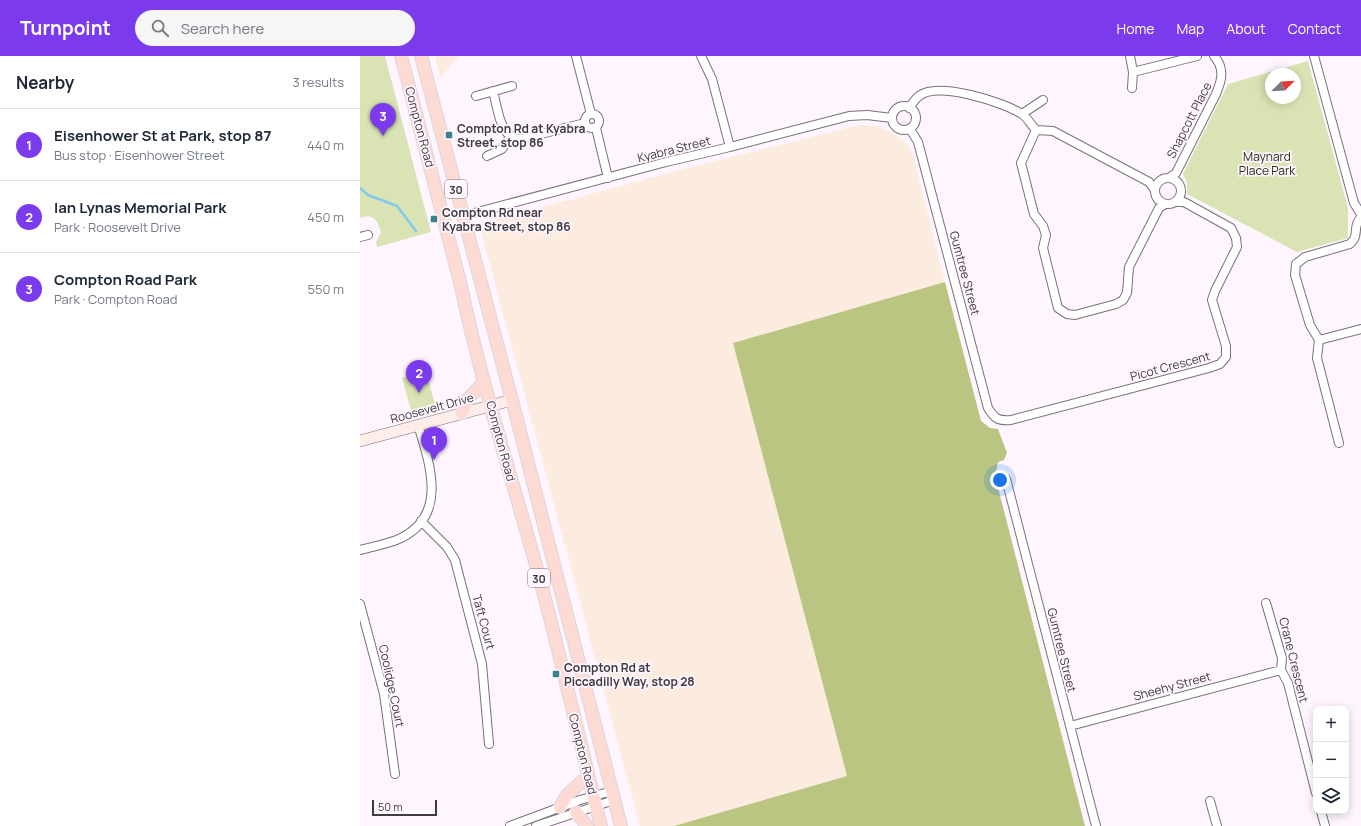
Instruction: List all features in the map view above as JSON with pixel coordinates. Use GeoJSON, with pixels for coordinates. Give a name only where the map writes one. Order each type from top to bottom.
{"type":"FeatureCollection","features":[{"type":"Feature","properties":{"kind":"main road","name":"Compton Road"},"geometry":{"type":"LineString","coordinates":[[401,56],[460,282],[490,405],[564,671],[601,826]]}},
{"type":"Feature","properties":{"kind":"main road","name":"Compton Road"},"geometry":{"type":"LineString","coordinates":[[421,56],[512,400],[621,826]]}},
{"type":"Feature","properties":{"kind":"main road"},"geometry":{"type":"LineString","coordinates":[[462,413],[467,400],[484,382]]}},
{"type":"Feature","properties":{"kind":"main road"},"geometry":{"type":"LineString","coordinates":[[560,807],[566,795],[588,776]]}},
{"type":"Feature","properties":{"kind":"main road"},"geometry":{"type":"LineString","coordinates":[[576,812],[587,826]]}},
{"type":"Feature","properties":{"kind":"street"},"geometry":{"type":"LineString","coordinates":[[576,56],[591,114]]}},
{"type":"Feature","properties":{"kind":"street"},"geometry":{"type":"LineString","coordinates":[[700,56],[712,79],[730,147]]}},
{"type":"Feature","properties":{"kind":"street"},"geometry":{"type":"LineString","coordinates":[[1130,56],[1133,72],[1132,88]]}},
{"type":"Feature","properties":{"kind":"street"},"geometry":{"type":"LineString","coordinates":[[1133,72],[1197,56]]}},
{"type":"Feature","properties":{"kind":"street","name":"Shapcott Place"},"geometry":{"type":"LineString","coordinates":[[1174,177],[1221,82],[1222,70],[1219,62],[1214,56]]}},
{"type":"Feature","properties":{"kind":"street"},"geometry":{"type":"LineString","coordinates":[[1314,56],[1354,203],[1361,216],[1355,228],[1355,238],[1350,244],[1305,257],[1296,264],[1295,275],[1310,325],[1320,340],[1317,358],[1339,443]]}},
{"type":"Feature","properties":{"kind":"street"},"geometry":{"type":"LineString","coordinates":[[476,96],[512,86]]}},
{"type":"Feature","properties":{"kind":"street"},"geometry":{"type":"LineString","coordinates":[[493,91],[503,126],[506,133],[510,137],[520,139],[585,123]]}},
{"type":"Feature","properties":{"kind":"street"},"geometry":{"type":"LineString","coordinates":[[909,108],[919,96],[929,92],[943,91],[964,93],[988,100],[1022,114],[1036,130],[1053,131],[1156,185]]}},
{"type":"Feature","properties":{"kind":"street"},"geometry":{"type":"LineString","coordinates":[[1022,114],[1043,100]]}},
{"type":"Feature","properties":{"kind":"street"},"geometry":{"type":"LineString","coordinates":[[902,107],[909,108],[914,113],[915,117],[914,124],[910,129],[905,130],[898,129],[893,123],[892,118],[893,113],[898,108],[902,107]]}},
{"type":"Feature","properties":{"kind":"street"},"geometry":{"type":"LineString","coordinates":[[585,123],[586,118],[591,114]]}},
{"type":"Feature","properties":{"kind":"street"},"geometry":{"type":"LineString","coordinates":[[591,114],[596,115],[600,119],[599,125],[596,128],[608,178]]}},
{"type":"Feature","properties":{"kind":"street","name":"Kyabra Street"},"geometry":{"type":"LineString","coordinates":[[463,216],[666,162],[849,116],[867,115],[892,118]]}},
{"type":"Feature","properties":{"kind":"street"},"geometry":{"type":"LineString","coordinates":[[585,123],[589,128],[596,128]]}},
{"type":"Feature","properties":{"kind":"street","name":"Gumtree Street"},"geometry":{"type":"LineString","coordinates":[[910,129],[918,142],[988,408],[993,416],[1001,420]]}},
{"type":"Feature","properties":{"kind":"street"},"geometry":{"type":"LineString","coordinates":[[1036,130],[1021,163],[1034,214],[1043,226],[1046,235],[1043,248],[1058,308],[1066,314],[1075,315],[1116,304],[1123,300],[1127,293],[1129,267],[1160,204]]}},
{"type":"Feature","properties":{"kind":"street"},"geometry":{"type":"LineString","coordinates":[[488,156],[502,150],[510,137]]}},
{"type":"Feature","properties":{"kind":"street"},"geometry":{"type":"LineString","coordinates":[[1174,177],[1180,187],[1180,200],[1169,204],[1160,204],[1154,193],[1156,185],[1161,179],[1174,177]]}},
{"type":"Feature","properties":{"kind":"street","name":"Picot Crescent"},"geometry":{"type":"LineString","coordinates":[[1001,420],[1011,420],[1209,368],[1220,364],[1226,357],[1226,346],[1212,300],[1237,247],[1236,238],[1231,228],[1180,200]]}},
{"type":"Feature","properties":{"kind":"street"},"geometry":{"type":"LineString","coordinates":[[1320,340],[1361,329]]}},
{"type":"Feature","properties":{"kind":"street","name":"Roosevelt Drive"},"geometry":{"type":"LineString","coordinates":[[360,441],[512,400]]}},
{"type":"Feature","properties":{"kind":"street"},"geometry":{"type":"LineString","coordinates":[[360,550],[394,541],[416,528],[430,504],[432,481],[418,426]]}},
{"type":"Feature","properties":{"kind":"street","name":"Gumtree Street"},"geometry":{"type":"LineString","coordinates":[[1006,479],[1096,826]]}},
{"type":"Feature","properties":{"kind":"street","name":"Taft Court"},"geometry":{"type":"LineString","coordinates":[[421,521],[447,547],[455,560],[482,664],[489,744]]}},
{"type":"Feature","properties":{"kind":"street","name":"Crane Crescent"},"geometry":{"type":"LineString","coordinates":[[1266,602],[1282,658],[1282,670],[1288,684],[1313,781]]}},
{"type":"Feature","properties":{"kind":"street","name":"Coolidge Court"},"geometry":{"type":"LineString","coordinates":[[360,604],[384,694],[395,774]]}},
{"type":"Feature","properties":{"kind":"street","name":"Sheehy Street"},"geometry":{"type":"LineString","coordinates":[[1070,726],[1282,670]]}},
{"type":"Feature","properties":{"kind":"street"},"geometry":{"type":"LineString","coordinates":[[510,826],[560,807],[613,796]]}},
{"type":"Feature","properties":{"kind":"street"},"geometry":{"type":"LineString","coordinates":[[536,826],[576,812],[594,801]]}},
{"type":"Feature","properties":{"kind":"street"},"geometry":{"type":"LineString","coordinates":[[1210,801],[1216,826]]}},
{"type":"Feature","properties":{"kind":"street"},"geometry":{"type":"LineString","coordinates":[[1322,814],[1325,826]]}},
{"type":"Feature","properties":{"kind":"shaded area"},"geometry":{"type":"Polygon","coordinates":[[[435,56],[459,56],[440,78],[435,56]]]}},
{"type":"Feature","properties":{"kind":"shaded area"},"geometry":{"type":"Polygon","coordinates":[[[859,125],[877,126],[894,134],[906,143],[913,154],[945,282],[733,343],[847,776],[674,826],[640,826],[479,224],[687,168],[859,125]]]}},
{"type":"Feature","properties":{"kind":"green space"},"geometry":{"type":"Polygon","coordinates":[[[360,56],[385,56],[431,232],[377,247],[376,242],[381,232],[378,224],[372,217],[369,216],[360,218],[360,56]]]}},
{"type":"Feature","properties":{"kind":"green space","name":"Maynard Place Park"},"geometry":{"type":"Polygon","coordinates":[[[1308,61],[1348,208],[1348,238],[1297,252],[1187,194],[1187,183],[1183,174],[1228,84],[1265,73],[1265,104],[1301,104],[1301,68],[1284,68],[1308,61]]]}},
{"type":"Feature","properties":{"kind":"green space"},"geometry":{"type":"Polygon","coordinates":[[[945,282],[981,421],[990,428],[998,429],[1007,453],[1004,460],[998,462],[995,476],[1085,826],[674,826],[847,776],[733,343],[945,282]]]}},
{"type":"Feature","properties":{"kind":"green space"},"geometry":{"type":"Polygon","coordinates":[[[426,371],[436,408],[412,414],[402,378],[426,371]]]}},
{"type":"Feature","properties":{"kind":"waterway"},"geometry":{"type":"LineString","coordinates":[[360,188],[368,195],[397,206],[416,231]]}},
{"type":"Feature","properties":{"kind":"place","name":"Compton Rd at Kyabra Street, stop 86"},"geometry":{"type":"Point","coordinates":[449,135]}},
{"type":"Feature","properties":{"kind":"place","name":"Compton Road Park"},"geometry":{"type":"Point","coordinates":[383,136]}},
{"type":"Feature","properties":{"kind":"place","name":"Compton Rd near Kyabra Street, stop 86"},"geometry":{"type":"Point","coordinates":[434,219]}},
{"type":"Feature","properties":{"kind":"place","name":"Ian Lynas Memorial Park"},"geometry":{"type":"Point","coordinates":[419,393]}},
{"type":"Feature","properties":{"kind":"place","name":"Eisenhower St at Park, stop 87"},"geometry":{"type":"Point","coordinates":[434,460]}},
{"type":"Feature","properties":{"kind":"place","name":"Compton Rd at Piccadilly Way, stop 28"},"geometry":{"type":"Point","coordinates":[556,674]}}]}
